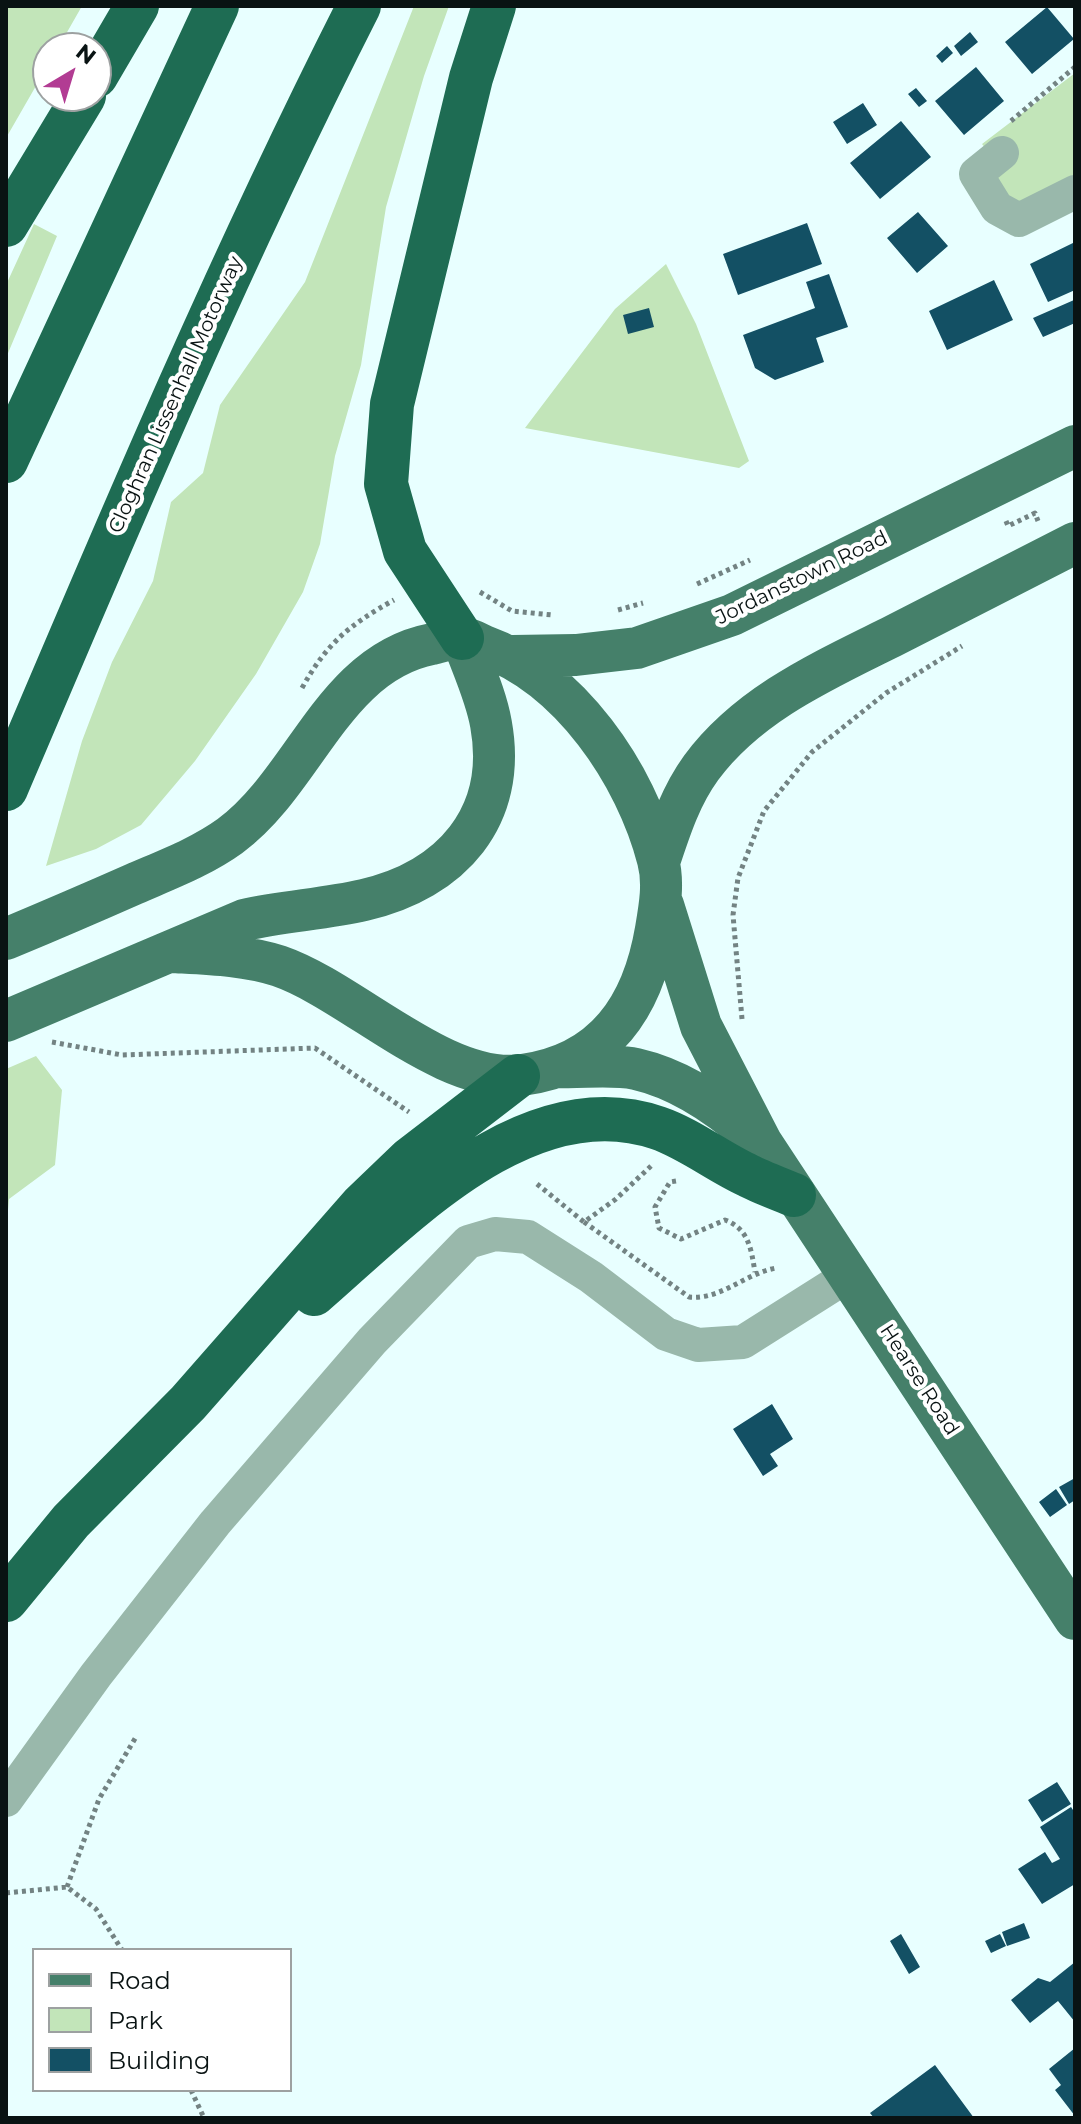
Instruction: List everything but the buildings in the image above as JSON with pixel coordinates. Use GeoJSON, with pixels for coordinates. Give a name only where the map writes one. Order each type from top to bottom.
{"type":"FeatureCollection","features":[{"type":"Feature","properties":{"kind":"highway"},"geometry":{"type":"LineString","coordinates":[[112,49],[137,6]]}},
{"type":"Feature","properties":{"kind":"highway"},"geometry":{"type":"LineString","coordinates":[[6,461],[217,6]]}},
{"type":"Feature","properties":{"kind":"highway","name":"Cloghran Lissenhall Motorway"},"geometry":{"type":"LineString","coordinates":[[6,789],[155,438],[274,173],[359,6]]}},
{"type":"Feature","properties":{"kind":"highway"},"geometry":{"type":"LineString","coordinates":[[462,638],[405,551],[386,484],[392,404],[467,93],[494,6]]}},
{"type":"Feature","properties":{"kind":"highway"},"geometry":{"type":"LineString","coordinates":[[6,225],[74,112]]}},
{"type":"Feature","properties":{"kind":"highway"},"geometry":{"type":"LineString","coordinates":[[6,1600],[71,1521],[188,1403],[361,1206],[410,1159],[539,1072]]}},
{"type":"Feature","properties":{"kind":"highway"},"geometry":{"type":"LineString","coordinates":[[188,1403],[425,1198],[510,1143],[545,1126],[585,1118],[616,1119],[658,1128],[748,1176],[794,1195]]}},
{"type":"Feature","properties":{"kind":"main road","name":"Jordanstown Road"},"geometry":{"type":"LineString","coordinates":[[513,656],[576,655],[637,648],[720,619],[1075,446]]}},
{"type":"Feature","properties":{"kind":"main road"},"geometry":{"type":"LineString","coordinates":[[539,1072],[602,1042],[639,995],[653,950],[660,881],[675,814],[702,767],[732,733],[765,705],[825,671],[1075,543]]}},
{"type":"Feature","properties":{"kind":"main road"},"geometry":{"type":"LineString","coordinates":[[6,1021],[244,920],[283,911],[363,900],[407,886],[437,871],[465,844],[485,805],[494,757],[491,722],[462,638]]}},
{"type":"Feature","properties":{"kind":"main road"},"geometry":{"type":"LineString","coordinates":[[6,939],[192,859],[230,836],[267,803],[339,705],[379,665],[422,646],[462,638],[513,656]]}},
{"type":"Feature","properties":{"kind":"main road","name":"Hearse Road"},"geometry":{"type":"LineString","coordinates":[[513,656],[555,690],[597,736],[637,802],[701,1026],[761,1142],[1075,1619]]}},
{"type":"Feature","properties":{"kind":"main road","name":"Hearse Road"},"geometry":{"type":"LineString","coordinates":[[172,952],[222,955],[278,966],[328,990],[443,1057],[476,1071],[635,1069],[687,1087],[726,1112],[761,1142]]}},
{"type":"Feature","properties":{"kind":"street"},"geometry":{"type":"LineString","coordinates":[[1002,153],[976,174],[997,208],[1019,220],[1075,192]]}},
{"type":"Feature","properties":{"kind":"street"},"geometry":{"type":"LineString","coordinates":[[6,1800],[96,1675],[215,1523],[372,1341],[468,1242],[495,1234],[528,1237],[591,1277],[666,1334],[698,1345],[743,1342],[849,1275]]}},
{"type":"Feature","properties":{"kind":"path"},"geometry":{"type":"LineString","coordinates":[[1002,153],[990,138],[1075,67]]}},
{"type":"Feature","properties":{"kind":"path"},"geometry":{"type":"LineString","coordinates":[[742,1022],[733,915],[738,878],[764,811],[812,752],[886,693],[964,645]]}},
{"type":"Feature","properties":{"kind":"path"},"geometry":{"type":"LineString","coordinates":[[39,1045],[52,1042],[122,1055],[155,1056],[315,1048],[415,1115]]}},
{"type":"Feature","properties":{"kind":"path"},"geometry":{"type":"LineString","coordinates":[[584,1222],[616,1199],[654,1163]]}},
{"type":"Feature","properties":{"kind":"path"},"geometry":{"type":"LineString","coordinates":[[686,1181],[670,1182],[660,1196],[655,1216],[659,1228],[681,1239],[725,1220],[737,1225],[747,1238],[755,1272]]}},
{"type":"Feature","properties":{"kind":"path"},"geometry":{"type":"LineString","coordinates":[[537,1184],[584,1222],[689,1297],[708,1299],[755,1272],[776,1268]]}},
{"type":"Feature","properties":{"kind":"path"},"geometry":{"type":"LineString","coordinates":[[67,1887],[99,1799],[136,1737]]}},
{"type":"Feature","properties":{"kind":"path"},"geometry":{"type":"LineString","coordinates":[[6,1893],[67,1887],[96,1909],[121,1948]]}},
{"type":"Feature","properties":{"kind":"path"},"geometry":{"type":"LineString","coordinates":[[192,2092],[204,2118]]}},
{"type":"Feature","properties":{"kind":"green space"},"geometry":{"type":"Polygon","coordinates":[[[6,6],[82,6],[67,32],[32,32],[32,93],[6,138],[6,6]]]}},
{"type":"Feature","properties":{"kind":"green space"},"geometry":{"type":"Polygon","coordinates":[[[414,6],[449,6],[424,76],[386,207],[361,365],[335,456],[320,544],[303,592],[256,674],[195,761],[141,825],[96,849],[46,866],[82,741],[112,662],[153,581],[171,502],[203,473],[220,405],[305,282],[414,6]]]}},
{"type":"Feature","properties":{"kind":"green space"},"geometry":{"type":"Polygon","coordinates":[[[1075,73],[1075,175],[1015,205],[994,196],[999,165],[982,144],[1075,73]]]}},
{"type":"Feature","properties":{"kind":"green space"},"geometry":{"type":"Polygon","coordinates":[[[34,224],[57,236],[6,358],[6,285],[34,224]]]}},
{"type":"Feature","properties":{"kind":"green space"},"geometry":{"type":"Polygon","coordinates":[[[666,264],[696,324],[749,461],[739,468],[525,428],[615,309],[666,264]]]}},
{"type":"Feature","properties":{"kind":"green space"},"geometry":{"type":"Polygon","coordinates":[[[36,1056],[62,1090],[55,1165],[9,1199],[6,1232],[6,1069],[36,1056]]]}}]}
